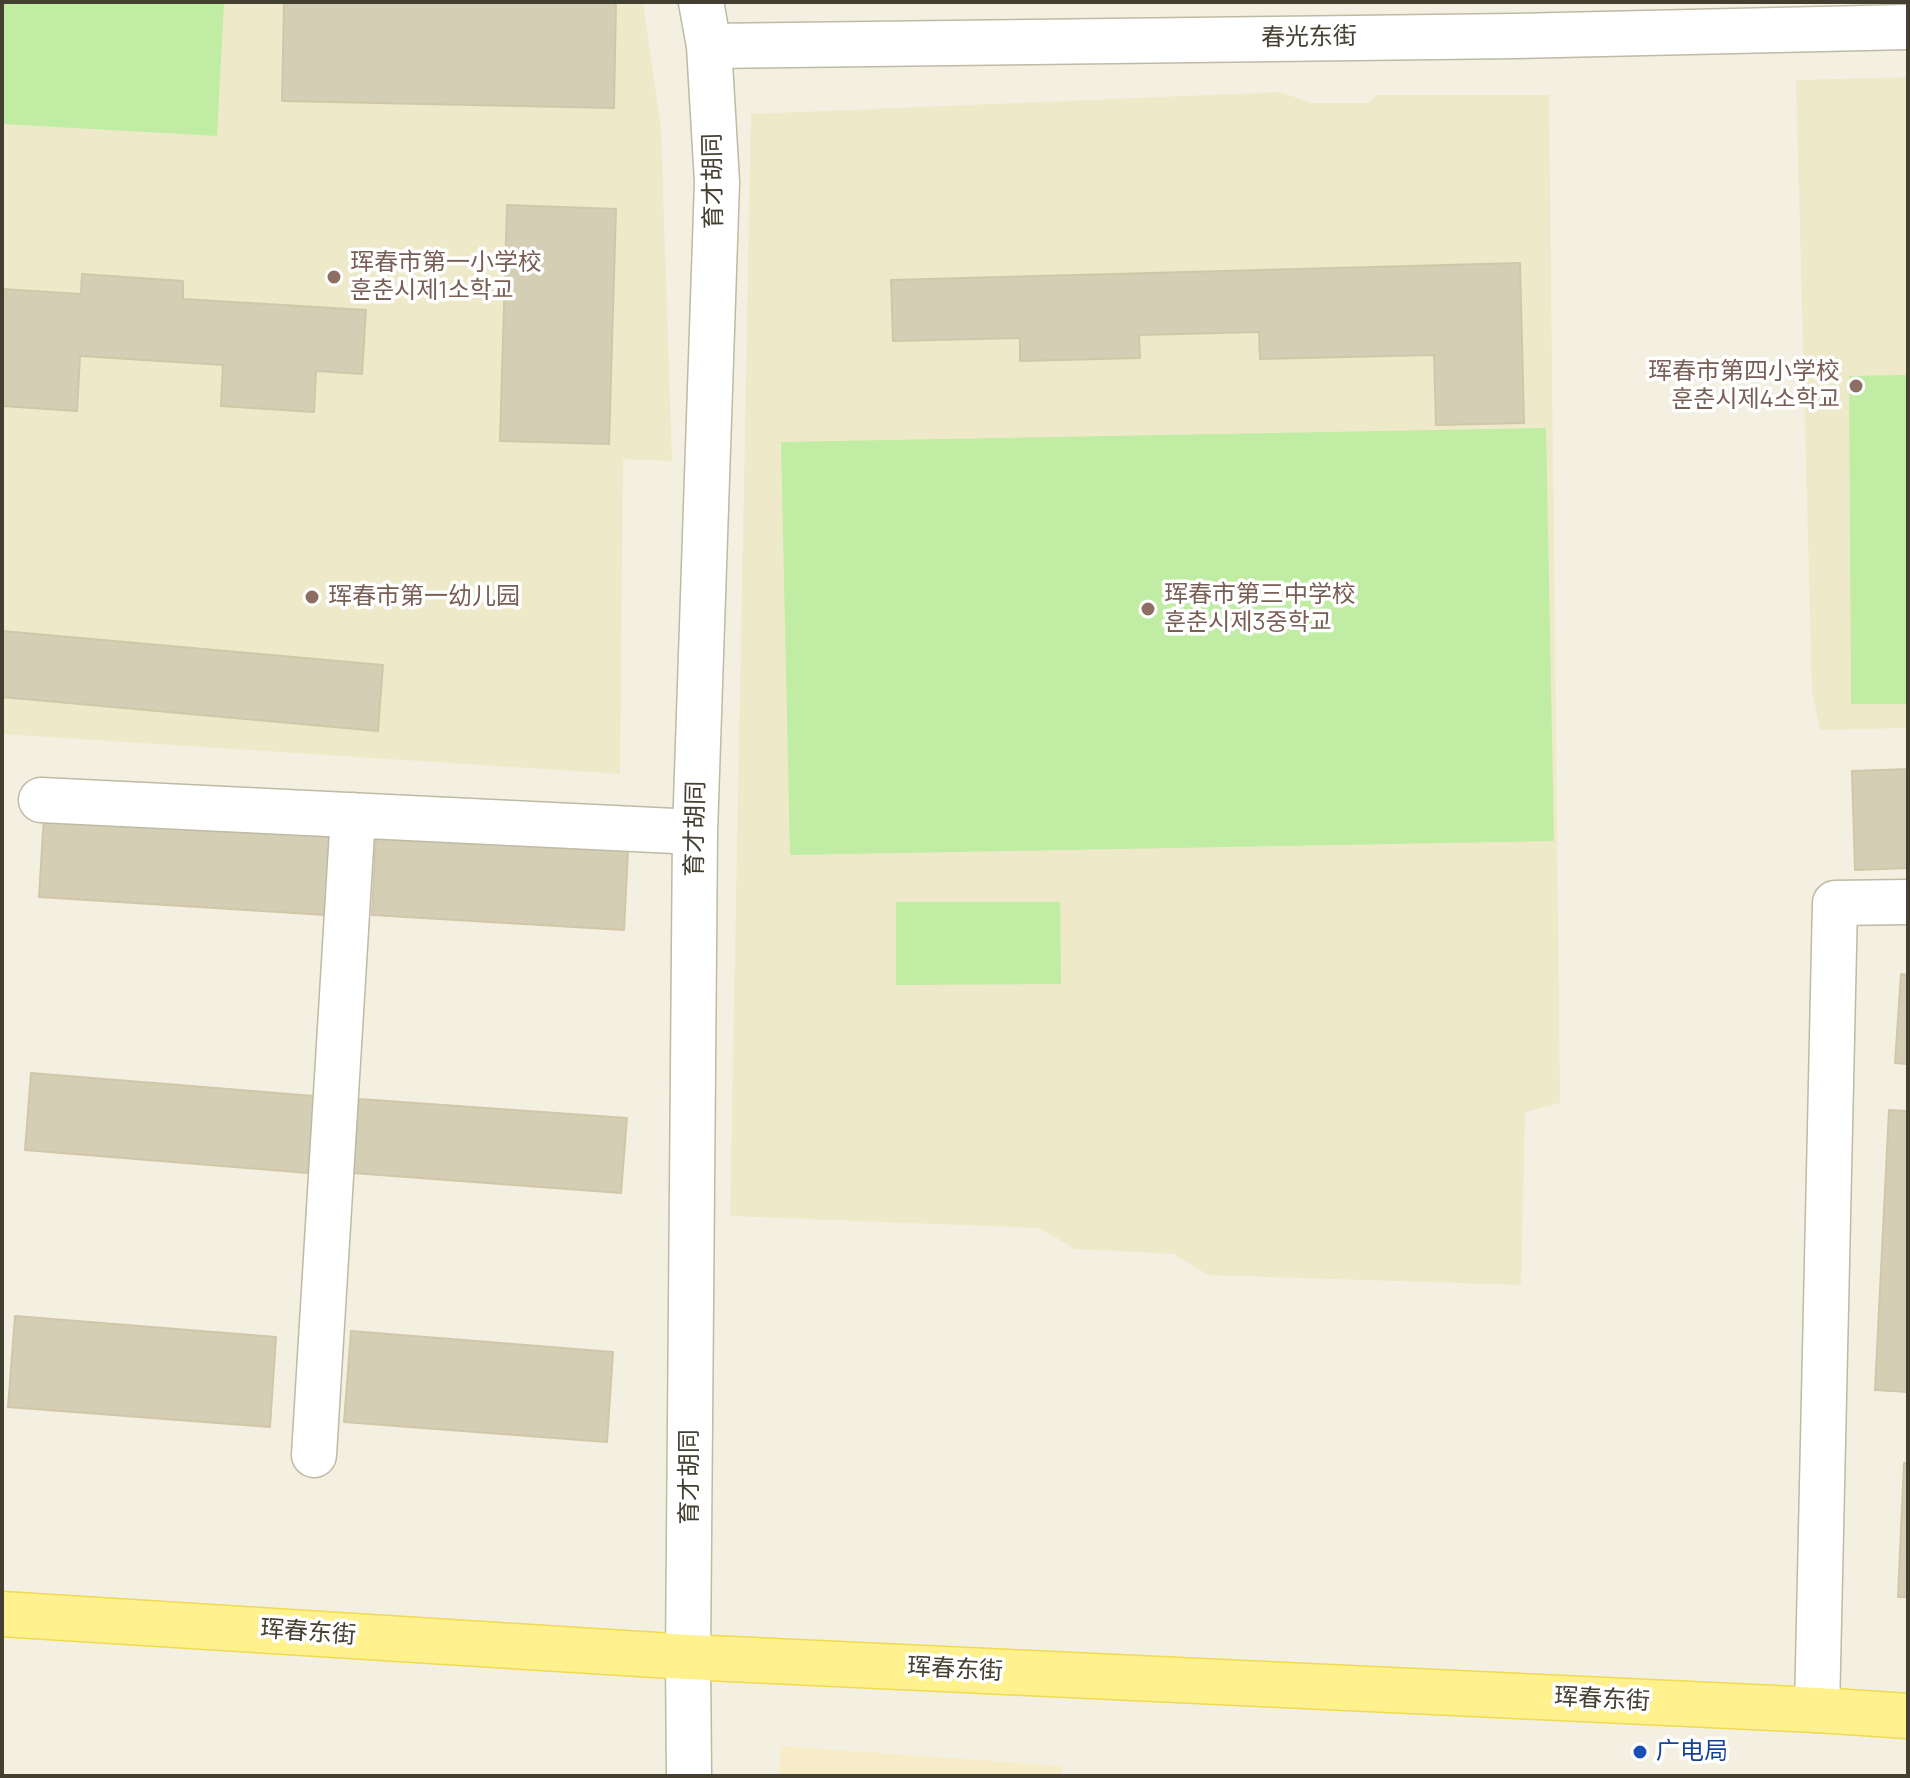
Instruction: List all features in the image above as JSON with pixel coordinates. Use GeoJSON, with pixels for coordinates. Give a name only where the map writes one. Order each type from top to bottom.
{"type":"FeatureCollection","features":[{"type":"Feature","properties":{"kind":"main road","name":"珲春东街"},"geometry":{"type":"LineString","coordinates":[[2,1614],[688,1657],[1908,1716]]}},
{"type":"Feature","properties":{"kind":"street","name":"育才胡同"},"geometry":{"type":"LineString","coordinates":[[689,1776],[695,832],[717,182],[709,46],[701,2]]}},
{"type":"Feature","properties":{"kind":"street","name":"春光东街"},"geometry":{"type":"LineString","coordinates":[[709,46],[1515,19],[1908,27]]}},
{"type":"Feature","properties":{"kind":"street"},"geometry":{"type":"LineString","coordinates":[[41,800],[695,832]]}},
{"type":"Feature","properties":{"kind":"street"},"geometry":{"type":"LineString","coordinates":[[314,1455],[353,815]]}},
{"type":"Feature","properties":{"kind":"street"},"geometry":{"type":"LineString","coordinates":[[1817,1710],[1835,903],[1908,902]]}},
{"type":"Feature","properties":{"kind":"shaded area","name":"珲春市第一小学校 훈춘시제1소학교"},"geometry":{"type":"Polygon","coordinates":[[[2,2],[643,2],[661,128],[672,461],[623,459],[620,774],[2,734],[2,2]]]}},
{"type":"Feature","properties":{"kind":"shaded area","name":"珲春市第四小学校 훈춘시제4소학교"},"geometry":{"type":"Polygon","coordinates":[[[1908,77],[1908,728],[1820,730],[1812,692],[1796,80],[1908,77]]]}},
{"type":"Feature","properties":{"kind":"shaded area","name":"珲春市第三中学校 훈춘시제3중학교"},"geometry":{"type":"Polygon","coordinates":[[[1281,92],[1310,103],[1368,103],[1377,95],[1549,95],[1560,1103],[1525,1112],[1521,1285],[1208,1275],[1174,1254],[1075,1249],[1039,1228],[730,1216],[751,114],[1281,92]]]}},
{"type":"Feature","properties":{"kind":"shaded area"},"geometry":{"type":"Polygon","coordinates":[[[781,1746],[1062,1766],[1061,1776],[779,1776],[781,1746]]]}},
{"type":"Feature","properties":{"kind":"green space"},"geometry":{"type":"Polygon","coordinates":[[[2,2],[224,2],[217,136],[2,124],[2,2]]]}},
{"type":"Feature","properties":{"kind":"green space"},"geometry":{"type":"Polygon","coordinates":[[[1908,375],[1908,704],[1851,704],[1849,376],[1908,375]]]}},
{"type":"Feature","properties":{"kind":"green space"},"geometry":{"type":"Polygon","coordinates":[[[1546,428],[1554,841],[790,855],[781,442],[1546,428]]]}},
{"type":"Feature","properties":{"kind":"green space"},"geometry":{"type":"Polygon","coordinates":[[[896,902],[1060,902],[1061,984],[896,985],[896,902]]]}},
{"type":"Feature","properties":{"kind":"building"},"geometry":{"type":"Polygon","coordinates":[[[284,2],[616,2],[614,108],[282,101],[284,2]]]}},
{"type":"Feature","properties":{"kind":"building"},"geometry":{"type":"Polygon","coordinates":[[[507,205],[616,209],[609,444],[500,441],[507,205]]]}},
{"type":"Feature","properties":{"kind":"building"},"geometry":{"type":"Polygon","coordinates":[[[1520,263],[1524,423],[1436,425],[1434,355],[1260,359],[1259,332],[1139,335],[1140,358],[1020,361],[1020,338],[893,341],[891,280],[1520,263]]]}},
{"type":"Feature","properties":{"kind":"building"},"geometry":{"type":"Polygon","coordinates":[[[82,274],[183,281],[183,299],[366,310],[362,374],[316,371],[314,412],[221,406],[223,365],[80,356],[77,411],[2,406],[2,289],[81,294],[82,274]]]}},
{"type":"Feature","properties":{"kind":"building"},"geometry":{"type":"Polygon","coordinates":[[[2,631],[383,665],[378,731],[2,697],[2,631]]]}},
{"type":"Feature","properties":{"kind":"building"},"geometry":{"type":"Polygon","coordinates":[[[1908,769],[1908,868],[1855,870],[1852,771],[1908,769]]]}},
{"type":"Feature","properties":{"kind":"building"},"geometry":{"type":"Polygon","coordinates":[[[44,815],[331,835],[326,915],[39,897],[44,815]]]}},
{"type":"Feature","properties":{"kind":"building"},"geometry":{"type":"Polygon","coordinates":[[[376,836],[628,851],[624,930],[372,915],[376,836]]]}},
{"type":"Feature","properties":{"kind":"building"},"geometry":{"type":"Polygon","coordinates":[[[1901,974],[1908,975],[1908,1064],[1895,1063],[1901,974]]]}},
{"type":"Feature","properties":{"kind":"building"},"geometry":{"type":"Polygon","coordinates":[[[31,1073],[314,1096],[308,1173],[25,1150],[31,1073]]]}},
{"type":"Feature","properties":{"kind":"building"},"geometry":{"type":"Polygon","coordinates":[[[359,1099],[627,1118],[621,1193],[353,1173],[359,1099]]]}},
{"type":"Feature","properties":{"kind":"building"},"geometry":{"type":"Polygon","coordinates":[[[1889,1110],[1908,1111],[1908,1392],[1875,1390],[1889,1110]]]}},
{"type":"Feature","properties":{"kind":"building"},"geometry":{"type":"Polygon","coordinates":[[[15,1316],[276,1337],[270,1427],[8,1407],[15,1316]]]}},
{"type":"Feature","properties":{"kind":"building"},"geometry":{"type":"Polygon","coordinates":[[[351,1331],[613,1352],[607,1442],[344,1422],[351,1331]]]}},
{"type":"Feature","properties":{"kind":"building"},"geometry":{"type":"Polygon","coordinates":[[[1904,1463],[1908,1463],[1908,1597],[1898,1597],[1904,1463]]]}},
{"type":"Feature","properties":{"kind":"place","name":"珲春市第一小学校 훈춘시제1소학교"},"geometry":{"type":"Point","coordinates":[334,277]}},
{"type":"Feature","properties":{"kind":"place","name":"珲春市第四小学校 훈춘시제4소학교"},"geometry":{"type":"Point","coordinates":[1856,386]}},
{"type":"Feature","properties":{"kind":"place","name":"珲春市第一幼儿园"},"geometry":{"type":"Point","coordinates":[312,597]}},
{"type":"Feature","properties":{"kind":"place","name":"珲春市第三中学校 훈춘시제3중학교"},"geometry":{"type":"Point","coordinates":[1148,609]}},
{"type":"Feature","properties":{"kind":"place","name":"广电局"},"geometry":{"type":"Point","coordinates":[1640,1752]}}]}
